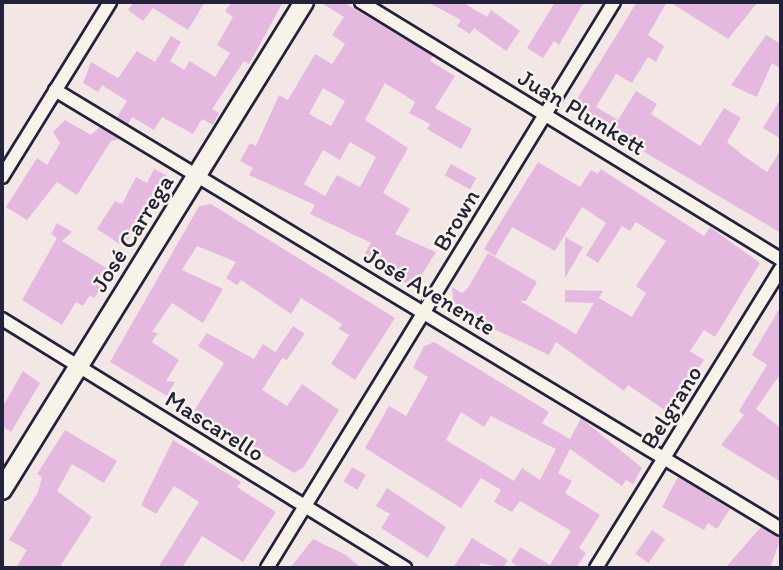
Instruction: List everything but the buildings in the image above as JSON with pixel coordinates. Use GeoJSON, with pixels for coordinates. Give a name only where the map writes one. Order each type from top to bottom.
{"type":"FeatureCollection","features":[{"type":"Feature","properties":{"kind":"main road","name":"José Carrega"},"geometry":{"type":"LineString","coordinates":[[2,490],[304,2]]}},
{"type":"Feature","properties":{"kind":"street"},"geometry":{"type":"LineString","coordinates":[[2,177],[110,2]]}},
{"type":"Feature","properties":{"kind":"street","name":"Juan Plunkett"},"geometry":{"type":"LineString","coordinates":[[360,2],[781,259]]}},
{"type":"Feature","properties":{"kind":"street","name":"Brown"},"geometry":{"type":"LineString","coordinates":[[267,568],[614,2]]}},
{"type":"Feature","properties":{"kind":"street","name":"José Avenente"},"geometry":{"type":"LineString","coordinates":[[55,90],[781,529]]}},
{"type":"Feature","properties":{"kind":"street","name":"Belgrano"},"geometry":{"type":"LineString","coordinates":[[596,568],[781,268]]}},
{"type":"Feature","properties":{"kind":"street","name":"Mascarello"},"geometry":{"type":"LineString","coordinates":[[2,319],[405,568]]}}]}
